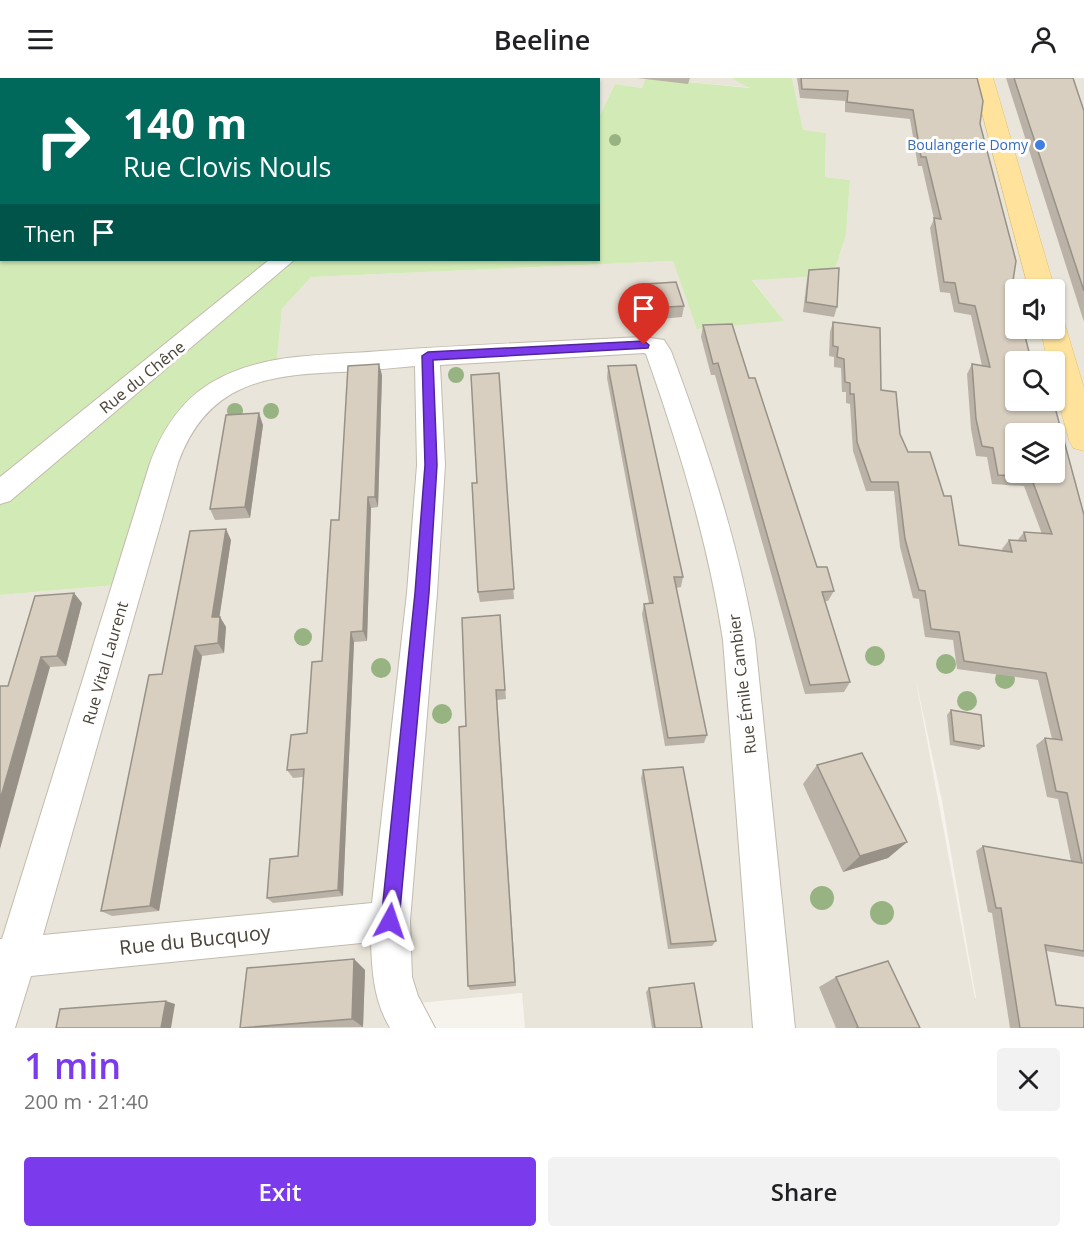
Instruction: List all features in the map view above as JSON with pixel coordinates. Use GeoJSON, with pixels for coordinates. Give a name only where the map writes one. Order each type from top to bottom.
{"type":"FeatureCollection","features":[{"type":"Feature","properties":{"kind":"main road"},"geometry":{"type":"LineString","coordinates":[[983,78],[1039,279]]}},
{"type":"Feature","properties":{"kind":"main road"},"geometry":{"type":"LineString","coordinates":[[1056,339],[1084,440]]}},
{"type":"Feature","properties":{"kind":"street","name":"Rue du Chêne"},"geometry":{"type":"LineString","coordinates":[[0,493],[282,261]]}},
{"type":"Feature","properties":{"kind":"street","name":"Rue Vital Laurent"},"geometry":{"type":"LineString","coordinates":[[0,1013],[9,958],[172,437],[188,414],[210,395],[248,375],[276,368],[428,356],[644,345],[655,346],[658,351]]}},
{"type":"Feature","properties":{"kind":"street","name":"Rue Émile Cambier"},"geometry":{"type":"LineString","coordinates":[[658,351],[695,452],[733,603],[739,640],[774,1028]]}},
{"type":"Feature","properties":{"kind":"street"},"geometry":{"type":"LineString","coordinates":[[414,1028],[400,1005],[392,977],[390,921],[422,593],[430,477],[428,356]]}},
{"type":"Feature","properties":{"kind":"street","name":"Rue du Bucquoy"},"geometry":{"type":"LineString","coordinates":[[9,958],[390,921]]}},
{"type":"Feature","properties":{"kind":"shaded area"},"geometry":{"type":"Polygon","coordinates":[[[600,78],[647,78],[643,88],[615,84],[600,115],[600,78]]]}},
{"type":"Feature","properties":{"kind":"shaded area"},"geometry":{"type":"Polygon","coordinates":[[[647,78],[731,78],[753,88],[647,78]]]}},
{"type":"Feature","properties":{"kind":"shaded area"},"geometry":{"type":"Polygon","coordinates":[[[792,78],[1084,78],[1084,1028],[525,1028],[522,993],[387,1006],[388,1028],[0,1028],[0,595],[128,584],[188,414],[276,368],[282,309],[311,277],[673,261],[783,320],[752,279],[833,275],[846,235],[850,180],[825,177],[826,133],[803,131],[792,78]],[[915,676],[975,998],[976,998],[942,801],[915,676]]]}},
{"type":"Feature","properties":{"kind":"green space"},"geometry":{"type":"Polygon","coordinates":[[[646,78],[750,88],[731,78],[792,78],[803,130],[826,133],[825,177],[850,180],[846,235],[833,275],[752,280],[784,321],[697,329],[673,261],[311,277],[282,309],[276,368],[198,405],[128,584],[0,595],[0,261],[282,261],[276,265],[280,267],[287,261],[600,261],[600,115],[615,84],[642,88],[646,78]]]}},
{"type":"Feature","properties":{"kind":"building"},"geometry":{"type":"Polygon","coordinates":[[[801,78],[977,78],[983,101],[980,124],[1016,261],[1013,279],[1005,279],[1005,339],[1026,339],[1029,351],[1005,351],[1005,411],[1056,411],[1059,423],[1005,423],[1005,475],[998,475],[993,448],[982,446],[976,419],[972,364],[990,367],[975,306],[959,303],[955,283],[944,282],[934,218],[941,219],[926,157],[921,157],[913,110],[847,102],[848,91],[802,89],[801,78]]]}},
{"type":"Feature","properties":{"kind":"building"},"geometry":{"type":"Polygon","coordinates":[[[1014,78],[1073,78],[1084,111],[1084,291],[1014,78]]]}},
{"type":"Feature","properties":{"kind":"building"},"geometry":{"type":"Polygon","coordinates":[[[839,268],[837,307],[806,302],[809,270],[839,268]]]}},
{"type":"Feature","properties":{"kind":"building"},"geometry":{"type":"Polygon","coordinates":[[[676,282],[684,306],[651,308],[646,284],[676,282]]]}},
{"type":"Feature","properties":{"kind":"building"},"geometry":{"type":"Polygon","coordinates":[[[833,322],[880,328],[881,390],[896,392],[900,434],[908,452],[930,452],[944,496],[951,496],[959,545],[1012,552],[1009,540],[1026,541],[1024,532],[1052,534],[1033,483],[1065,483],[1065,445],[1084,515],[1084,951],[1045,945],[1056,1005],[1084,1008],[1084,1028],[1020,1028],[1001,908],[996,908],[983,846],[1082,863],[1067,793],[1056,791],[1045,738],[1062,740],[1046,673],[964,661],[959,632],[931,629],[925,591],[919,590],[905,539],[898,482],[871,482],[857,442],[854,394],[850,394],[850,383],[845,382],[844,359],[837,357],[838,347],[833,346],[833,322]]]}},
{"type":"Feature","properties":{"kind":"building"},"geometry":{"type":"Polygon","coordinates":[[[732,324],[749,378],[755,378],[817,567],[827,567],[834,591],[822,592],[850,682],[810,685],[718,363],[713,364],[703,325],[732,324]]]}},
{"type":"Feature","properties":{"kind":"building"},"geometry":{"type":"Polygon","coordinates":[[[379,364],[375,497],[368,497],[363,631],[351,632],[338,890],[267,898],[270,859],[298,856],[304,769],[287,770],[291,735],[307,733],[312,662],[322,661],[331,520],[339,520],[348,366],[379,364]]]}},
{"type":"Feature","properties":{"kind":"building"},"geometry":{"type":"Polygon","coordinates":[[[636,365],[683,577],[674,577],[707,735],[668,738],[644,604],[653,603],[608,366],[636,365]]]}},
{"type":"Feature","properties":{"kind":"building"},"geometry":{"type":"Polygon","coordinates":[[[499,373],[514,589],[478,592],[472,483],[477,483],[471,375],[499,373]]]}},
{"type":"Feature","properties":{"kind":"building"},"geometry":{"type":"Polygon","coordinates":[[[259,413],[245,507],[210,509],[226,415],[259,413]]]}},
{"type":"Feature","properties":{"kind":"building"},"geometry":{"type":"Polygon","coordinates":[[[226,529],[212,617],[220,617],[218,643],[195,646],[150,906],[101,911],[149,675],[162,674],[190,531],[226,529]]]}},
{"type":"Feature","properties":{"kind":"building"},"geometry":{"type":"Polygon","coordinates":[[[74,593],[57,656],[41,657],[0,800],[0,686],[8,686],[35,596],[74,593]]]}},
{"type":"Feature","properties":{"kind":"building"},"geometry":{"type":"Polygon","coordinates":[[[500,615],[505,690],[496,690],[515,982],[468,986],[459,727],[466,726],[462,618],[500,615]]]}},
{"type":"Feature","properties":{"kind":"building"},"geometry":{"type":"Polygon","coordinates":[[[951,710],[981,715],[984,746],[954,741],[951,710]]]}},
{"type":"Feature","properties":{"kind":"building"},"geometry":{"type":"Polygon","coordinates":[[[862,753],[907,842],[860,856],[817,765],[862,753]]]}},
{"type":"Feature","properties":{"kind":"building"},"geometry":{"type":"Polygon","coordinates":[[[683,767],[716,941],[671,944],[643,770],[683,767]]]}},
{"type":"Feature","properties":{"kind":"building"},"geometry":{"type":"Polygon","coordinates":[[[354,959],[352,1019],[240,1028],[247,968],[354,959]]]}},
{"type":"Feature","properties":{"kind":"building"},"geometry":{"type":"Polygon","coordinates":[[[888,961],[920,1028],[856,1028],[858,1027],[836,977],[888,961]]]}},
{"type":"Feature","properties":{"kind":"building"},"geometry":{"type":"Polygon","coordinates":[[[694,983],[702,1028],[655,1028],[649,988],[694,983]]]}},
{"type":"Feature","properties":{"kind":"building"},"geometry":{"type":"Polygon","coordinates":[[[166,1001],[161,1028],[56,1028],[60,1009],[166,1001]]]}},
{"type":"Feature","properties":{"kind":"place","name":"Boulangerie Domy"},"geometry":{"type":"Point","coordinates":[1040,145]}},
{"type":"Feature","properties":{"kind":"route"},"geometry":{"type":"LineString","coordinates":[[390,921],[422,593],[431,465],[428,356],[644,345]]}}]}
